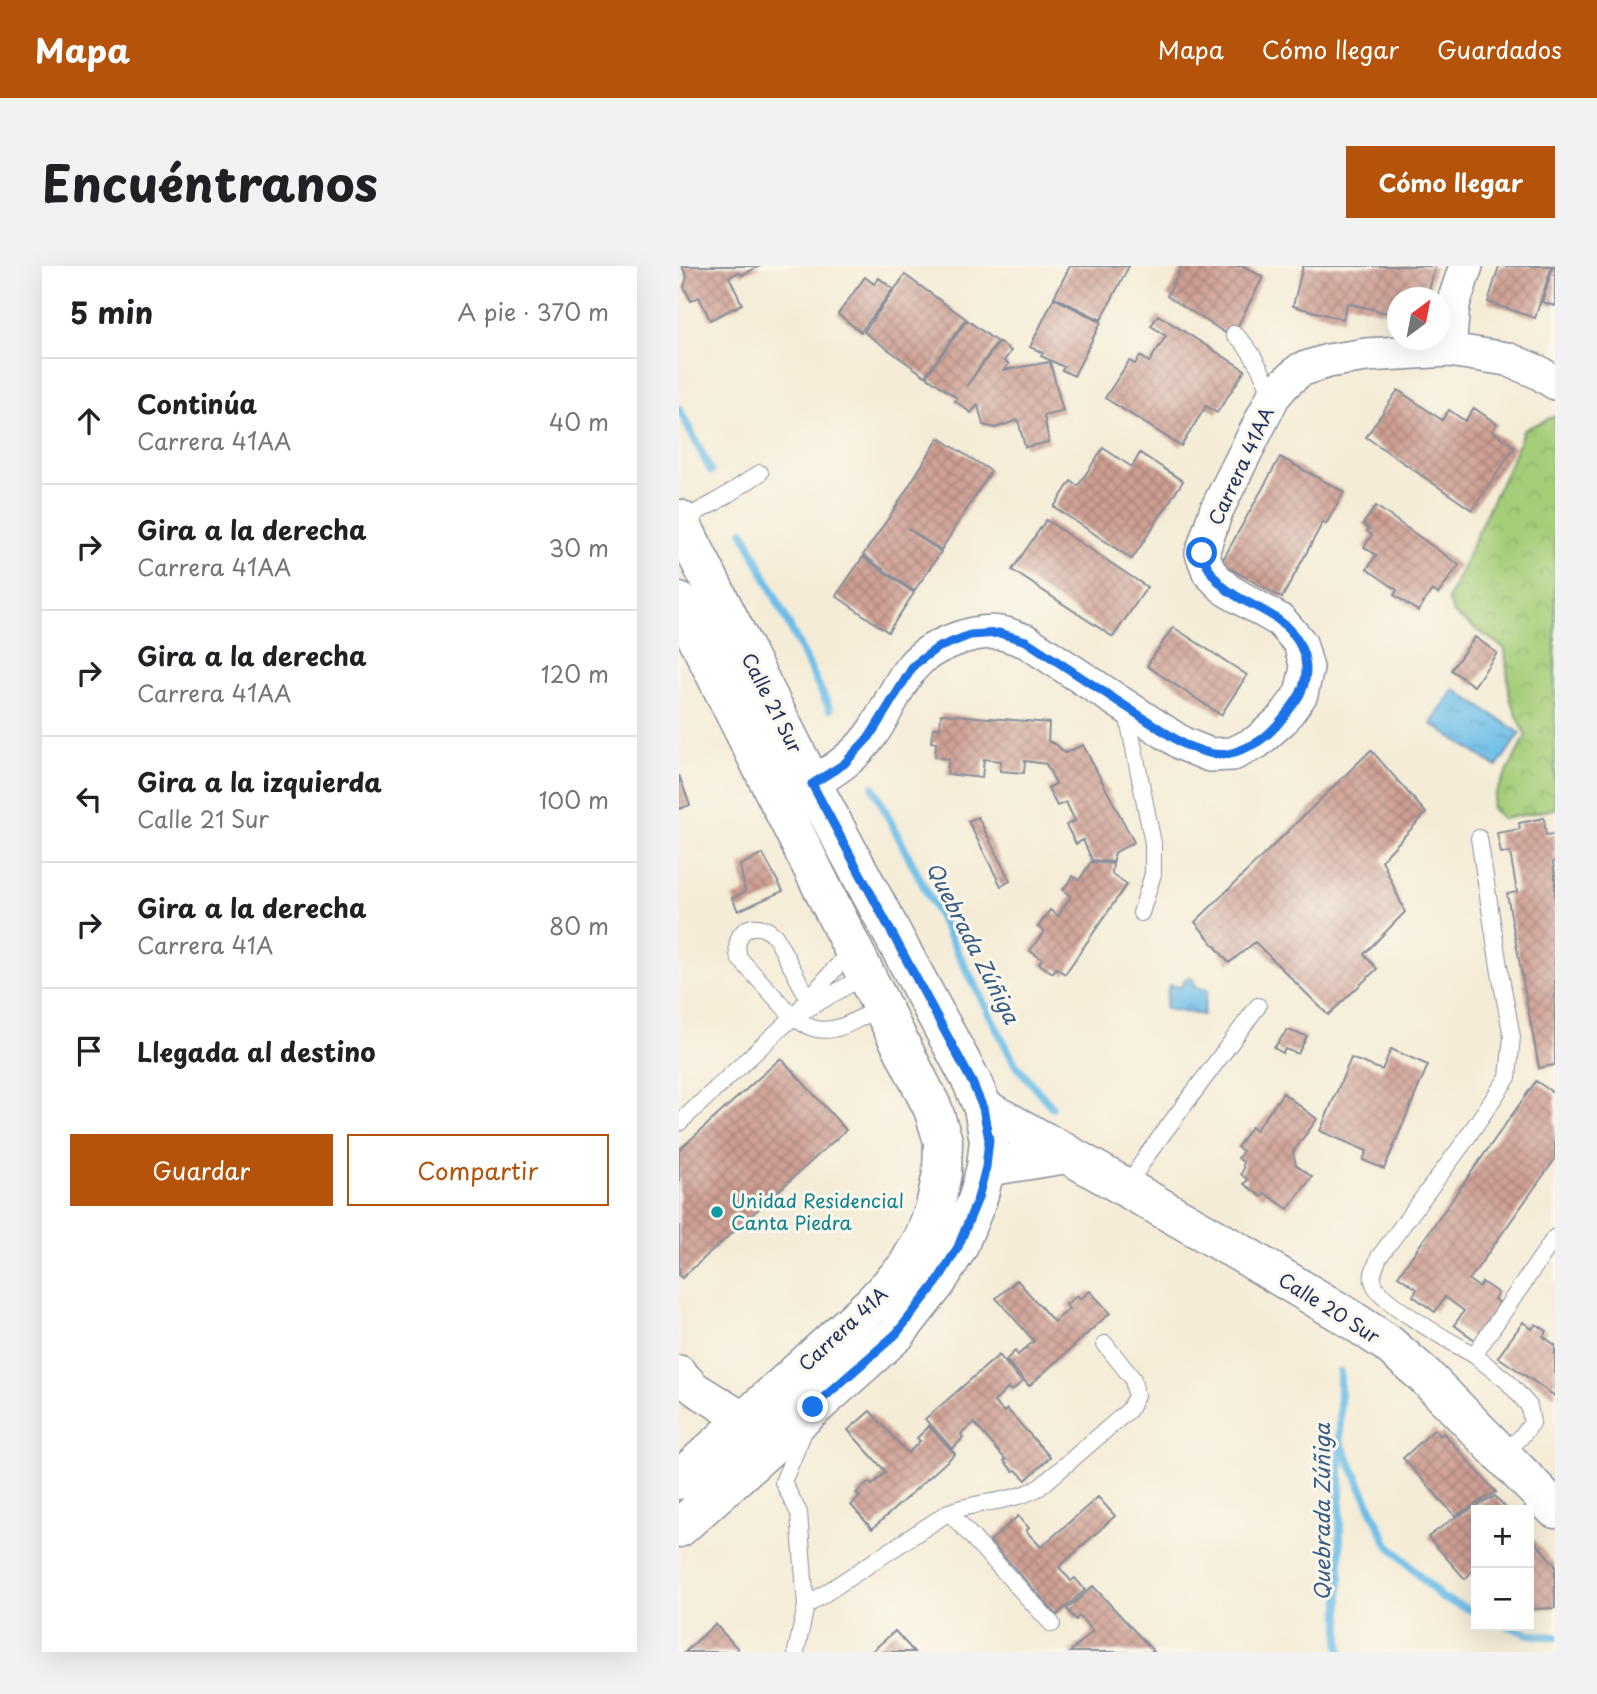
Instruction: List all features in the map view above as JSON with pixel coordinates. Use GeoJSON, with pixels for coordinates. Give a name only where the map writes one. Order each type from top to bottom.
{"type":"FeatureCollection","features":[{"type":"Feature","properties":{"kind":"street"},"geometry":{"type":"LineString","coordinates":[[1450,338],[1453,304],[1466,266]]}},
{"type":"Feature","properties":{"kind":"street","name":"Carrera 41AA"},"geometry":{"type":"LineString","coordinates":[[812,784],[844,764],[870,736],[914,665],[937,648],[970,635],[999,633],[1026,641],[1183,744],[1210,755],[1233,754],[1257,742],[1283,719],[1301,694],[1307,668],[1300,643],[1281,621],[1227,590],[1209,572],[1202,553],[1216,511],[1273,397],[1300,370],[1328,361],[1366,355],[1449,350],[1507,359],[1538,372],[1555,383]]}},
{"type":"Feature","properties":{"kind":"street","name":"Calle 21 Sur"},"geometry":{"type":"LineString","coordinates":[[680,520],[812,784],[972,1082],[983,1108]]}},
{"type":"Feature","properties":{"kind":"street","name":"Calle 21 Sur"},"geometry":{"type":"LineString","coordinates":[[679,602],[933,1109],[943,1140]]}},
{"type":"Feature","properties":{"kind":"street","name":"Calle 20 Sur"},"geometry":{"type":"LineString","coordinates":[[983,1108],[1126,1188],[1346,1316],[1387,1343],[1425,1376],[1555,1509]]}},
{"type":"Feature","properties":{"kind":"street","name":"Carrera 41A"},"geometry":{"type":"LineString","coordinates":[[679,1528],[896,1334],[937,1282],[958,1247],[978,1198],[989,1140],[983,1108]]}},
{"type":"Feature","properties":{"kind":"street","name":"Carrera 41A"},"geometry":{"type":"LineString","coordinates":[[679,1480],[871,1305],[906,1268],[924,1237],[935,1208],[942,1173],[943,1140]]}},
{"type":"Feature","properties":{"kind":"street"},"geometry":{"type":"LineString","coordinates":[[986,1167],[1067,1154]]}},
{"type":"Feature","properties":{"kind":"street"},"geometry":{"type":"LineString","coordinates":[[686,1380],[745,1420]]}},
{"type":"Feature","properties":{"kind":"street"},"geometry":{"type":"LineString","coordinates":[[686,1380],[715,1447]]}},
{"type":"Feature","properties":{"kind":"lane"},"geometry":{"type":"LineString","coordinates":[[1234,334],[1253,359],[1273,397]]}},
{"type":"Feature","properties":{"kind":"lane"},"geometry":{"type":"LineString","coordinates":[[680,520],[716,502],[760,473]]}},
{"type":"Feature","properties":{"kind":"lane"},"geometry":{"type":"LineString","coordinates":[[1125,705],[1153,843],[1153,874],[1141,913]]}},
{"type":"Feature","properties":{"kind":"lane"},"geometry":{"type":"LineString","coordinates":[[1479,838],[1512,1037],[1508,1077],[1462,1145],[1379,1257],[1373,1275],[1374,1285],[1389,1301],[1431,1331],[1474,1355],[1507,1381],[1529,1406],[1532,1423],[1502,1456]]}},
{"type":"Feature","properties":{"kind":"lane"},"geometry":{"type":"LineString","coordinates":[[809,998],[775,936],[761,927],[744,930],[737,941],[739,958],[793,1017],[813,1028],[839,1028],[867,977]]}},
{"type":"Feature","properties":{"kind":"lane"},"geometry":{"type":"LineString","coordinates":[[679,1123],[793,1017],[809,998],[867,977]]}},
{"type":"Feature","properties":{"kind":"lane"},"geometry":{"type":"LineString","coordinates":[[793,1017],[867,977]]}},
{"type":"Feature","properties":{"kind":"lane"},"geometry":{"type":"LineString","coordinates":[[1126,1188],[1147,1155],[1258,1006]]}},
{"type":"Feature","properties":{"kind":"lane"},"geometry":{"type":"LineString","coordinates":[[1474,1355],[1555,1237]]}},
{"type":"Feature","properties":{"kind":"lane"},"geometry":{"type":"LineString","coordinates":[[806,1606],[949,1512],[1030,1493],[1040,1487],[1129,1410],[1136,1396],[1133,1379],[1105,1344]]}},
{"type":"Feature","properties":{"kind":"lane"},"geometry":{"type":"LineString","coordinates":[[796,1652],[806,1606],[799,1513],[783,1482],[813,1407]]}},
{"type":"Feature","properties":{"kind":"lane"},"geometry":{"type":"LineString","coordinates":[[949,1512],[1052,1624]]}},
{"type":"Feature","properties":{"kind":"green space"},"geometry":{"type":"Polygon","coordinates":[[[1555,416],[1555,809],[1502,819],[1491,807],[1495,794],[1526,736],[1510,699],[1505,649],[1453,613],[1448,599],[1523,430],[1555,416]]]}},
{"type":"Feature","properties":{"kind":"water"},"geometry":{"type":"Polygon","coordinates":[[[1454,689],[1520,733],[1497,767],[1431,724],[1454,689]]]}},
{"type":"Feature","properties":{"kind":"water"},"geometry":{"type":"Polygon","coordinates":[[[1190,977],[1194,981],[1194,987],[1207,990],[1203,1015],[1165,1009],[1169,985],[1181,987],[1185,979],[1190,977]]]}},
{"type":"Feature","properties":{"kind":"building"},"geometry":{"type":"Polygon","coordinates":[[[682,266],[760,266],[742,275],[739,272],[729,277],[742,304],[710,320],[699,297],[691,301],[684,287],[687,277],[682,266]]]}},
{"type":"Feature","properties":{"kind":"building"},"geometry":{"type":"Polygon","coordinates":[[[1070,266],[1129,266],[1101,320],[1054,297],[1070,266]]]}},
{"type":"Feature","properties":{"kind":"building"},"geometry":{"type":"Polygon","coordinates":[[[1182,266],[1243,266],[1263,277],[1232,337],[1167,296],[1182,266]]]}},
{"type":"Feature","properties":{"kind":"building"},"geometry":{"type":"Polygon","coordinates":[[[1303,266],[1435,266],[1430,287],[1387,287],[1387,313],[1347,303],[1343,319],[1293,306],[1303,266]]]}},
{"type":"Feature","properties":{"kind":"building"},"geometry":{"type":"Polygon","coordinates":[[[1499,266],[1552,266],[1535,318],[1488,302],[1499,266]]]}},
{"type":"Feature","properties":{"kind":"building"},"geometry":{"type":"Polygon","coordinates":[[[1555,266],[1555,306],[1542,302],[1555,266]]]}},
{"type":"Feature","properties":{"kind":"building"},"geometry":{"type":"Polygon","coordinates":[[[905,275],[966,319],[925,376],[864,332],[905,275]]]}},
{"type":"Feature","properties":{"kind":"building"},"geometry":{"type":"Polygon","coordinates":[[[865,277],[874,284],[879,278],[893,289],[861,332],[838,314],[865,277]]]}},
{"type":"Feature","properties":{"kind":"building"},"geometry":{"type":"Polygon","coordinates":[[[1054,298],[1101,322],[1074,376],[1062,370],[1064,367],[1041,356],[1043,353],[1030,347],[1054,298]]]}},
{"type":"Feature","properties":{"kind":"building"},"geometry":{"type":"Polygon","coordinates":[[[1158,315],[1245,370],[1217,413],[1206,406],[1181,446],[1105,398],[1129,361],[1135,364],[1140,356],[1149,362],[1166,336],[1151,326],[1158,315]]]}},
{"type":"Feature","properties":{"kind":"building"},"geometry":{"type":"Polygon","coordinates":[[[967,320],[997,342],[966,387],[999,342],[1011,351],[1004,361],[1009,364],[1004,370],[1050,362],[1063,411],[1044,416],[1049,442],[1025,447],[1018,420],[995,428],[983,425],[978,405],[971,413],[955,401],[957,398],[926,376],[967,320]]]}},
{"type":"Feature","properties":{"kind":"building"},"geometry":{"type":"Polygon","coordinates":[[[1398,390],[1442,420],[1449,410],[1465,421],[1474,408],[1497,424],[1492,431],[1515,447],[1472,510],[1366,437],[1398,390]]]}},
{"type":"Feature","properties":{"kind":"building"},"geometry":{"type":"Polygon","coordinates":[[[939,438],[991,471],[941,550],[907,528],[941,552],[914,591],[863,555],[939,438]]]}},
{"type":"Feature","properties":{"kind":"building"},"geometry":{"type":"Polygon","coordinates":[[[1103,448],[1132,467],[1140,453],[1183,481],[1132,559],[1054,507],[1071,481],[1078,486],[1103,448]]]}},
{"type":"Feature","properties":{"kind":"building"},"geometry":{"type":"Polygon","coordinates":[[[1280,457],[1344,492],[1326,524],[1323,522],[1282,598],[1221,563],[1280,457]]]}},
{"type":"Feature","properties":{"kind":"building"},"geometry":{"type":"Polygon","coordinates":[[[1376,506],[1459,565],[1438,594],[1432,590],[1418,611],[1394,595],[1397,590],[1367,569],[1376,555],[1364,547],[1372,535],[1363,524],[1376,506]]]}},
{"type":"Feature","properties":{"kind":"building"},"geometry":{"type":"Polygon","coordinates":[[[1046,520],[1147,587],[1113,637],[1012,570],[1046,520]]]}},
{"type":"Feature","properties":{"kind":"building"},"geometry":{"type":"Polygon","coordinates":[[[863,557],[914,593],[888,632],[836,596],[863,557]]]}},
{"type":"Feature","properties":{"kind":"building"},"geometry":{"type":"Polygon","coordinates":[[[1173,627],[1247,675],[1221,715],[1147,666],[1173,627]]]}},
{"type":"Feature","properties":{"kind":"building"},"geometry":{"type":"Polygon","coordinates":[[[1475,637],[1497,653],[1474,686],[1451,670],[1475,637]]]}},
{"type":"Feature","properties":{"kind":"building"},"geometry":{"type":"Polygon","coordinates":[[[941,714],[1049,723],[1048,741],[1065,753],[1083,745],[1134,842],[1114,853],[1114,862],[1092,860],[1083,840],[1076,844],[1066,825],[1075,821],[1066,802],[1057,806],[1048,788],[1056,784],[1046,764],[1025,761],[1024,773],[1000,771],[1001,761],[984,759],[982,778],[947,774],[949,759],[935,757],[936,743],[931,742],[933,728],[940,728],[941,714]]]}},
{"type":"Feature","properties":{"kind":"building"},"geometry":{"type":"Polygon","coordinates":[[[1371,750],[1426,813],[1382,860],[1405,912],[1364,954],[1377,969],[1328,1015],[1255,942],[1229,963],[1195,922],[1371,750]]]}},
{"type":"Feature","properties":{"kind":"building"},"geometry":{"type":"Polygon","coordinates":[[[679,775],[690,805],[679,809],[679,775]]]}},
{"type":"Feature","properties":{"kind":"building"},"geometry":{"type":"Polygon","coordinates":[[[978,817],[1010,881],[1001,886],[968,821],[978,817]]]}},
{"type":"Feature","properties":{"kind":"building"},"geometry":{"type":"Polygon","coordinates":[[[1544,818],[1546,835],[1555,834],[1555,1065],[1539,1068],[1507,894],[1517,892],[1510,852],[1501,853],[1497,833],[1520,829],[1519,823],[1544,818]]]}},
{"type":"Feature","properties":{"kind":"building"},"geometry":{"type":"Polygon","coordinates":[[[763,854],[783,891],[738,911],[732,898],[745,892],[740,865],[763,854]]]}},
{"type":"Feature","properties":{"kind":"building"},"geometry":{"type":"Polygon","coordinates":[[[1091,862],[1113,864],[1112,874],[1127,884],[1065,974],[1056,968],[1053,973],[1039,964],[1042,959],[1030,951],[1044,931],[1038,927],[1050,910],[1058,916],[1071,896],[1063,890],[1073,876],[1079,880],[1091,862]]]}},
{"type":"Feature","properties":{"kind":"building"},"geometry":{"type":"Polygon","coordinates":[[[1287,1030],[1307,1036],[1298,1054],[1285,1049],[1283,1053],[1274,1048],[1287,1030]]]}},
{"type":"Feature","properties":{"kind":"building"},"geometry":{"type":"Polygon","coordinates":[[[1391,1049],[1428,1065],[1384,1169],[1363,1160],[1367,1151],[1320,1131],[1351,1058],[1382,1070],[1391,1049]]]}},
{"type":"Feature","properties":{"kind":"building","name":"Unidad Residencial Canta Piedra"},"geometry":{"type":"Polygon","coordinates":[[[781,1058],[846,1130],[682,1278],[679,1275],[679,1150],[781,1058]]]}},
{"type":"Feature","properties":{"kind":"building"},"geometry":{"type":"Polygon","coordinates":[[[1536,1081],[1555,1094],[1555,1159],[1469,1280],[1479,1287],[1482,1282],[1498,1293],[1494,1299],[1501,1304],[1475,1340],[1454,1325],[1464,1311],[1445,1297],[1435,1312],[1413,1296],[1417,1289],[1398,1276],[1536,1081]]]}},
{"type":"Feature","properties":{"kind":"building"},"geometry":{"type":"Polygon","coordinates":[[[1283,1093],[1317,1119],[1293,1152],[1296,1165],[1312,1177],[1288,1209],[1265,1193],[1262,1197],[1244,1184],[1248,1180],[1241,1174],[1243,1162],[1238,1158],[1243,1151],[1237,1147],[1251,1127],[1255,1131],[1283,1093]]]}},
{"type":"Feature","properties":{"kind":"building"},"geometry":{"type":"Polygon","coordinates":[[[1017,1280],[1054,1322],[1069,1309],[1066,1305],[1077,1295],[1080,1299],[1090,1291],[1110,1313],[1029,1386],[1006,1360],[1015,1351],[1018,1355],[1034,1341],[996,1298],[1017,1280]]]}},
{"type":"Feature","properties":{"kind":"building"},"geometry":{"type":"Polygon","coordinates":[[[1523,1322],[1532,1329],[1536,1324],[1547,1331],[1543,1336],[1555,1345],[1555,1396],[1498,1357],[1523,1322]]]}},
{"type":"Feature","properties":{"kind":"building"},"geometry":{"type":"Polygon","coordinates":[[[999,1355],[1022,1382],[1012,1391],[1008,1388],[994,1402],[1004,1412],[1007,1409],[1050,1457],[1026,1480],[1016,1470],[1013,1471],[974,1423],[961,1434],[963,1438],[952,1449],[925,1419],[999,1355]]]}},
{"type":"Feature","properties":{"kind":"building"},"geometry":{"type":"Polygon","coordinates":[[[870,1411],[908,1453],[920,1441],[917,1438],[929,1426],[955,1454],[872,1529],[851,1505],[860,1497],[856,1493],[869,1482],[872,1485],[886,1472],[848,1430],[870,1411]]]}},
{"type":"Feature","properties":{"kind":"building"},"geometry":{"type":"Polygon","coordinates":[[[1435,1429],[1440,1436],[1443,1433],[1496,1492],[1455,1516],[1403,1458],[1435,1429]]]}},
{"type":"Feature","properties":{"kind":"building"},"geometry":{"type":"Polygon","coordinates":[[[1495,1496],[1503,1505],[1478,1505],[1495,1496]]]}},
{"type":"Feature","properties":{"kind":"building"},"geometry":{"type":"Polygon","coordinates":[[[1098,1497],[1115,1516],[1059,1567],[1071,1581],[1075,1578],[1085,1590],[1057,1615],[990,1541],[1018,1516],[1029,1528],[1026,1531],[1041,1547],[1098,1497]]]}},
{"type":"Feature","properties":{"kind":"building"},"geometry":{"type":"Polygon","coordinates":[[[1471,1509],[1471,1572],[1465,1579],[1428,1537],[1471,1509]]]}},
{"type":"Feature","properties":{"kind":"building"},"geometry":{"type":"Polygon","coordinates":[[[1534,1540],[1555,1565],[1555,1608],[1534,1609],[1534,1540]]]}},
{"type":"Feature","properties":{"kind":"building"},"geometry":{"type":"Polygon","coordinates":[[[1093,1586],[1154,1652],[1070,1652],[1093,1631],[1079,1616],[1076,1620],[1067,1609],[1093,1586]]]}},
{"type":"Feature","properties":{"kind":"building"},"geometry":{"type":"Polygon","coordinates":[[[715,1624],[738,1649],[735,1652],[685,1652],[715,1624]]]}},
{"type":"Feature","properties":{"kind":"building"},"geometry":{"type":"Polygon","coordinates":[[[895,1631],[914,1652],[871,1652],[895,1631]]]}},
{"type":"Feature","properties":{"kind":"waterway","name":"Quebrada Zúñiga"},"geometry":{"type":"LineString","coordinates":[[679,409],[711,471]]}},
{"type":"Feature","properties":{"kind":"waterway","name":"Quebrada Zúñiga"},"geometry":{"type":"LineString","coordinates":[[743,531],[830,709]]}},
{"type":"Feature","properties":{"kind":"waterway","name":"Quebrada Zúñiga"},"geometry":{"type":"LineString","coordinates":[[873,787],[1015,1064],[1052,1107]]}},
{"type":"Feature","properties":{"kind":"waterway","name":"Quebrada Zúñiga"},"geometry":{"type":"LineString","coordinates":[[1340,1372],[1340,1652]]}},
{"type":"Feature","properties":{"kind":"waterway"},"geometry":{"type":"LineString","coordinates":[[1341,1443],[1387,1543],[1442,1598],[1471,1610]]}},
{"type":"Feature","properties":{"kind":"waterway"},"geometry":{"type":"LineString","coordinates":[[1521,1631],[1555,1637]]}},
{"type":"Feature","properties":{"kind":"place","name":"Unidad Residencial Canta Piedra"},"geometry":{"type":"Point","coordinates":[717,1212]}},
{"type":"Feature","properties":{"kind":"route"},"geometry":{"type":"LineString","coordinates":[[813,1407],[896,1334],[937,1282],[958,1247],[978,1198],[989,1140],[983,1108],[972,1082],[812,784],[844,764],[870,736],[914,665],[937,648],[970,635],[999,633],[1026,641],[1183,744],[1210,755],[1233,754],[1257,742],[1283,719],[1301,694],[1307,668],[1300,643],[1281,621],[1227,590],[1209,572],[1202,553]]}}]}
